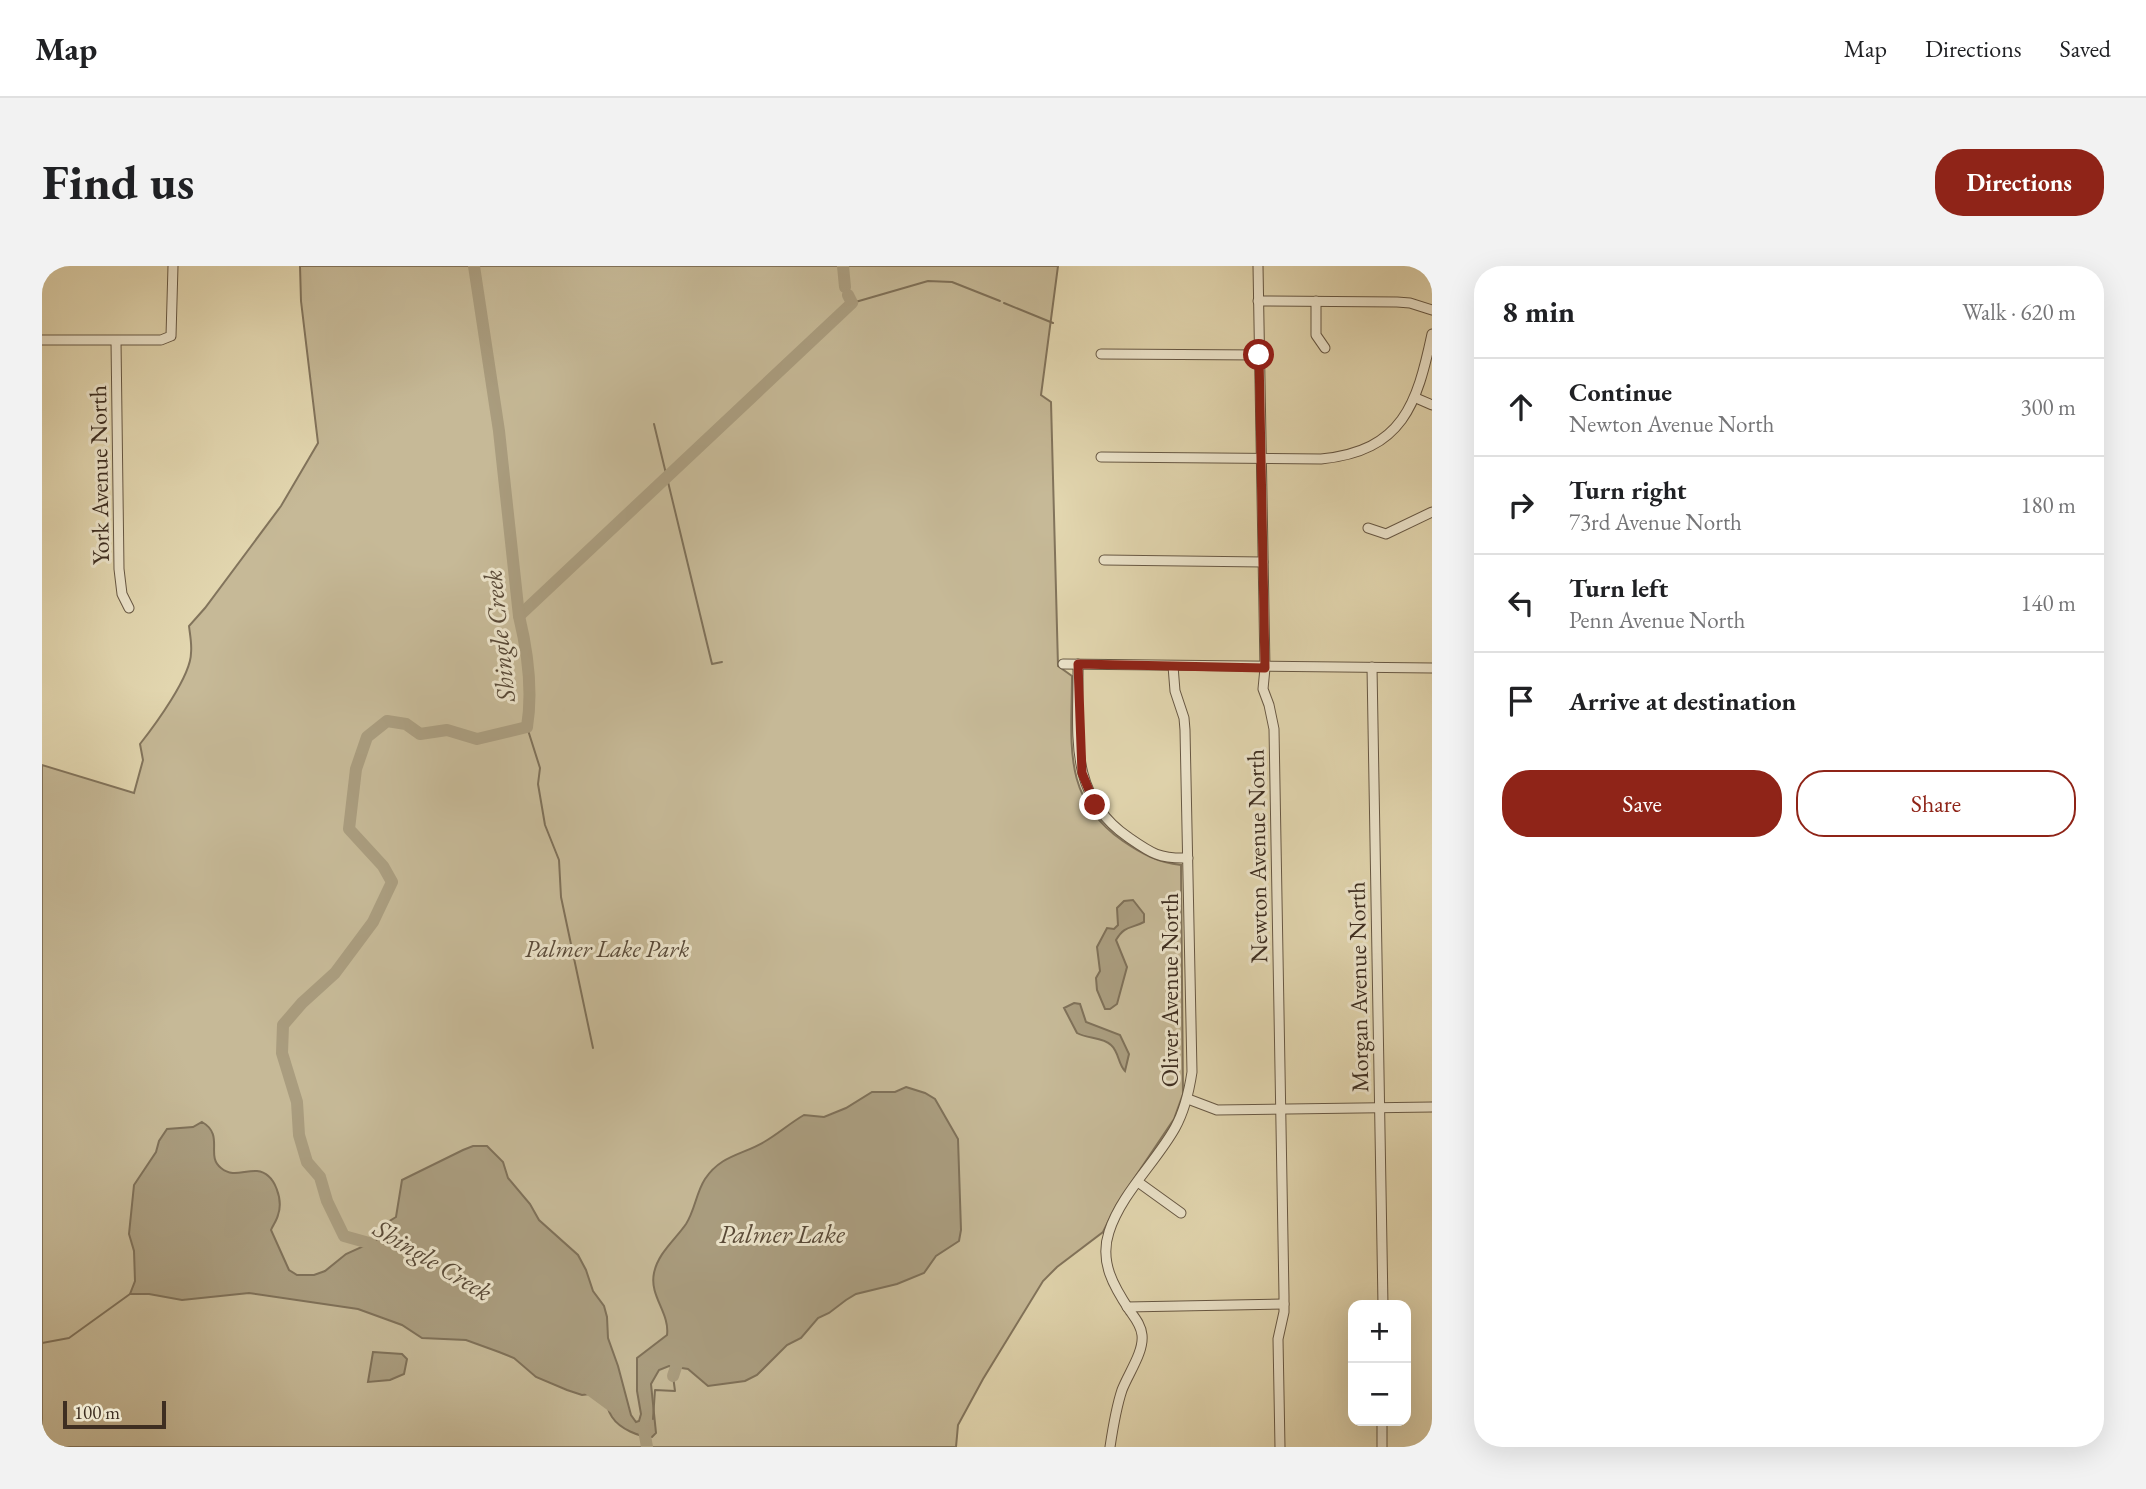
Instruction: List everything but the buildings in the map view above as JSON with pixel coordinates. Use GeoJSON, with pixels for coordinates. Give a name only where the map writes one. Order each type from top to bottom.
{"type":"FeatureCollection","features":[{"type":"Feature","properties":{"kind":"street"},"geometry":{"type":"LineString","coordinates":[[42,340],[161,340],[171,337],[173,266]]}},
{"type":"Feature","properties":{"kind":"street","name":"Newton Avenue North"},"geometry":{"type":"LineString","coordinates":[[1258,266],[1265,668],[1263,689],[1274,729],[1284,1304],[1278,1339],[1280,1447]]}},
{"type":"Feature","properties":{"kind":"street"},"geometry":{"type":"LineString","coordinates":[[1258,301],[1397,302],[1432,310]]}},
{"type":"Feature","properties":{"kind":"street"},"geometry":{"type":"LineString","coordinates":[[1316,301],[1315,335],[1325,348]]}},
{"type":"Feature","properties":{"kind":"street"},"geometry":{"type":"LineString","coordinates":[[1101,457],[1321,459],[1356,453],[1386,437],[1398,425],[1416,398],[1423,379],[1432,334]]}},
{"type":"Feature","properties":{"kind":"street","name":"York Avenue North"},"geometry":{"type":"LineString","coordinates":[[116,341],[119,569],[122,594],[128,608]]}},
{"type":"Feature","properties":{"kind":"street"},"geometry":{"type":"LineString","coordinates":[[1101,354],[1259,355]]}},
{"type":"Feature","properties":{"kind":"street"},"geometry":{"type":"LineString","coordinates":[[1416,398],[1432,405]]}},
{"type":"Feature","properties":{"kind":"street"},"geometry":{"type":"LineString","coordinates":[[1368,528],[1386,534],[1432,512]]}},
{"type":"Feature","properties":{"kind":"street"},"geometry":{"type":"LineString","coordinates":[[1104,560],[1263,562]]}},
{"type":"Feature","properties":{"kind":"street"},"geometry":{"type":"LineString","coordinates":[[1063,664],[1432,668]]}},
{"type":"Feature","properties":{"kind":"street"},"geometry":{"type":"LineString","coordinates":[[1078,664],[1082,773],[1095,805],[1119,831],[1153,854],[1188,858]]}},
{"type":"Feature","properties":{"kind":"street","name":"Oliver Avenue North"},"geometry":{"type":"LineString","coordinates":[[1110,1447],[1122,1391],[1142,1338],[1139,1323],[1112,1282],[1106,1252],[1109,1232],[1138,1182],[1175,1128],[1188,1099],[1192,1072],[1184,718],[1174,691],[1173,666]]}},
{"type":"Feature","properties":{"kind":"street","name":"Morgan Avenue North"},"geometry":{"type":"LineString","coordinates":[[1372,667],[1383,1300]]}},
{"type":"Feature","properties":{"kind":"street"},"geometry":{"type":"LineString","coordinates":[[1188,1099],[1217,1110],[1432,1107]]}},
{"type":"Feature","properties":{"kind":"street"},"geometry":{"type":"LineString","coordinates":[[1138,1182],[1181,1213]]}},
{"type":"Feature","properties":{"kind":"street"},"geometry":{"type":"LineString","coordinates":[[1127,1307],[1284,1304]]}},
{"type":"Feature","properties":{"kind":"street"},"geometry":{"type":"LineString","coordinates":[[1382,1426],[1382,1447]]}},
{"type":"Feature","properties":{"kind":"green space","name":"Palmer Lake Park"},"geometry":{"type":"Polygon","coordinates":[[[300,266],[1058,266],[1041,395],[1051,402],[1058,666],[1072,676],[1074,768],[1089,806],[1103,824],[1130,846],[1157,860],[1181,865],[1183,1094],[1174,1119],[1117,1204],[1103,1232],[1043,1281],[958,1425],[956,1447],[42,1447],[42,765],[134,793],[143,760],[140,744],[171,700],[189,663],[189,626],[281,506],[318,443],[301,301],[300,266]]]}},
{"type":"Feature","properties":{"kind":"water"},"geometry":{"type":"Polygon","coordinates":[[[1133,900],[1144,914],[1144,922],[1125,930],[1116,940],[1127,967],[1117,1004],[1105,1009],[1097,990],[1096,978],[1100,971],[1097,947],[1107,928],[1114,929],[1118,925],[1117,908],[1124,901],[1133,900]]]}},
{"type":"Feature","properties":{"kind":"water"},"geometry":{"type":"Polygon","coordinates":[[[1074,1003],[1080,1004],[1086,1022],[1120,1035],[1129,1054],[1125,1071],[1111,1045],[1077,1033],[1064,1008],[1074,1003]]]}},
{"type":"Feature","properties":{"kind":"water","name":"Palmer Lake"},"geometry":{"type":"Polygon","coordinates":[[[906,1087],[935,1099],[958,1139],[961,1230],[959,1241],[936,1256],[924,1273],[897,1284],[856,1294],[818,1318],[801,1338],[787,1345],[757,1375],[745,1381],[708,1386],[688,1369],[669,1366],[659,1370],[651,1384],[656,1433],[652,1437],[636,1434],[620,1425],[598,1393],[582,1395],[567,1390],[536,1377],[514,1358],[499,1352],[466,1340],[422,1338],[402,1325],[358,1309],[249,1293],[182,1300],[149,1294],[130,1294],[135,1281],[134,1251],[129,1234],[134,1185],[156,1152],[167,1129],[193,1127],[202,1122],[212,1133],[215,1158],[221,1168],[234,1173],[257,1171],[269,1177],[280,1202],[271,1230],[289,1270],[297,1275],[314,1275],[325,1271],[346,1254],[383,1235],[388,1222],[396,1217],[402,1180],[473,1146],[487,1146],[503,1162],[508,1178],[530,1204],[539,1220],[578,1255],[593,1291],[604,1306],[608,1338],[631,1415],[636,1422],[641,1414],[637,1391],[637,1358],[667,1335],[666,1319],[654,1289],[656,1266],[686,1224],[702,1184],[711,1171],[725,1160],[764,1142],[804,1115],[824,1117],[846,1108],[872,1092],[895,1092],[906,1087]]]}},
{"type":"Feature","properties":{"kind":"water"},"geometry":{"type":"Polygon","coordinates":[[[373,1352],[402,1354],[407,1359],[404,1374],[390,1380],[368,1382],[373,1352]]]}},
{"type":"Feature","properties":{"kind":"waterway","name":"Shingle Creek"},"geometry":{"type":"LineString","coordinates":[[383,1252],[369,1243],[344,1236],[327,1201],[320,1177],[307,1162],[299,1135],[297,1102],[282,1053],[283,1025],[302,1003],[335,973],[373,922],[392,882],[383,866],[349,829],[356,769],[367,737],[387,721],[406,724],[420,734],[447,730],[477,739],[527,727],[530,699],[527,658],[519,616],[499,431],[474,266]]}},
{"type":"Feature","properties":{"kind":"waterway"},"geometry":{"type":"LineString","coordinates":[[843,266],[845,287]]}},
{"type":"Feature","properties":{"kind":"waterway"},"geometry":{"type":"LineString","coordinates":[[852,303],[928,281],[952,282],[1000,301]]}},
{"type":"Feature","properties":{"kind":"waterway"},"geometry":{"type":"LineString","coordinates":[[519,616],[852,303],[848,295]]}},
{"type":"Feature","properties":{"kind":"waterway"},"geometry":{"type":"LineString","coordinates":[[1004,303],[1053,323]]}},
{"type":"Feature","properties":{"kind":"waterway"},"geometry":{"type":"LineString","coordinates":[[654,424],[712,664],[722,662]]}},
{"type":"Feature","properties":{"kind":"waterway"},"geometry":{"type":"LineString","coordinates":[[527,727],[540,768],[538,784],[545,825],[559,860],[561,897],[593,1048]]}},
{"type":"Feature","properties":{"kind":"waterway"},"geometry":{"type":"LineString","coordinates":[[42,1343],[69,1338],[130,1294]]}},
{"type":"Feature","properties":{"kind":"waterway"},"geometry":{"type":"LineString","coordinates":[[673,1376],[681,1352]]}},
{"type":"Feature","properties":{"kind":"waterway"},"geometry":{"type":"LineString","coordinates":[[653,1419],[655,1390],[675,1391],[673,1376]]}},
{"type":"Feature","properties":{"kind":"waterway","name":"Shingle Creek"},"geometry":{"type":"LineString","coordinates":[[582,1384],[616,1409]]}},
{"type":"Feature","properties":{"kind":"waterway","name":"Shingle Creek"},"geometry":{"type":"LineString","coordinates":[[644,1430],[647,1447]]}},
{"type":"Feature","properties":{"kind":"route"},"geometry":{"type":"LineString","coordinates":[[1095,805],[1082,773],[1078,664],[1265,668],[1259,355]]}}]}
